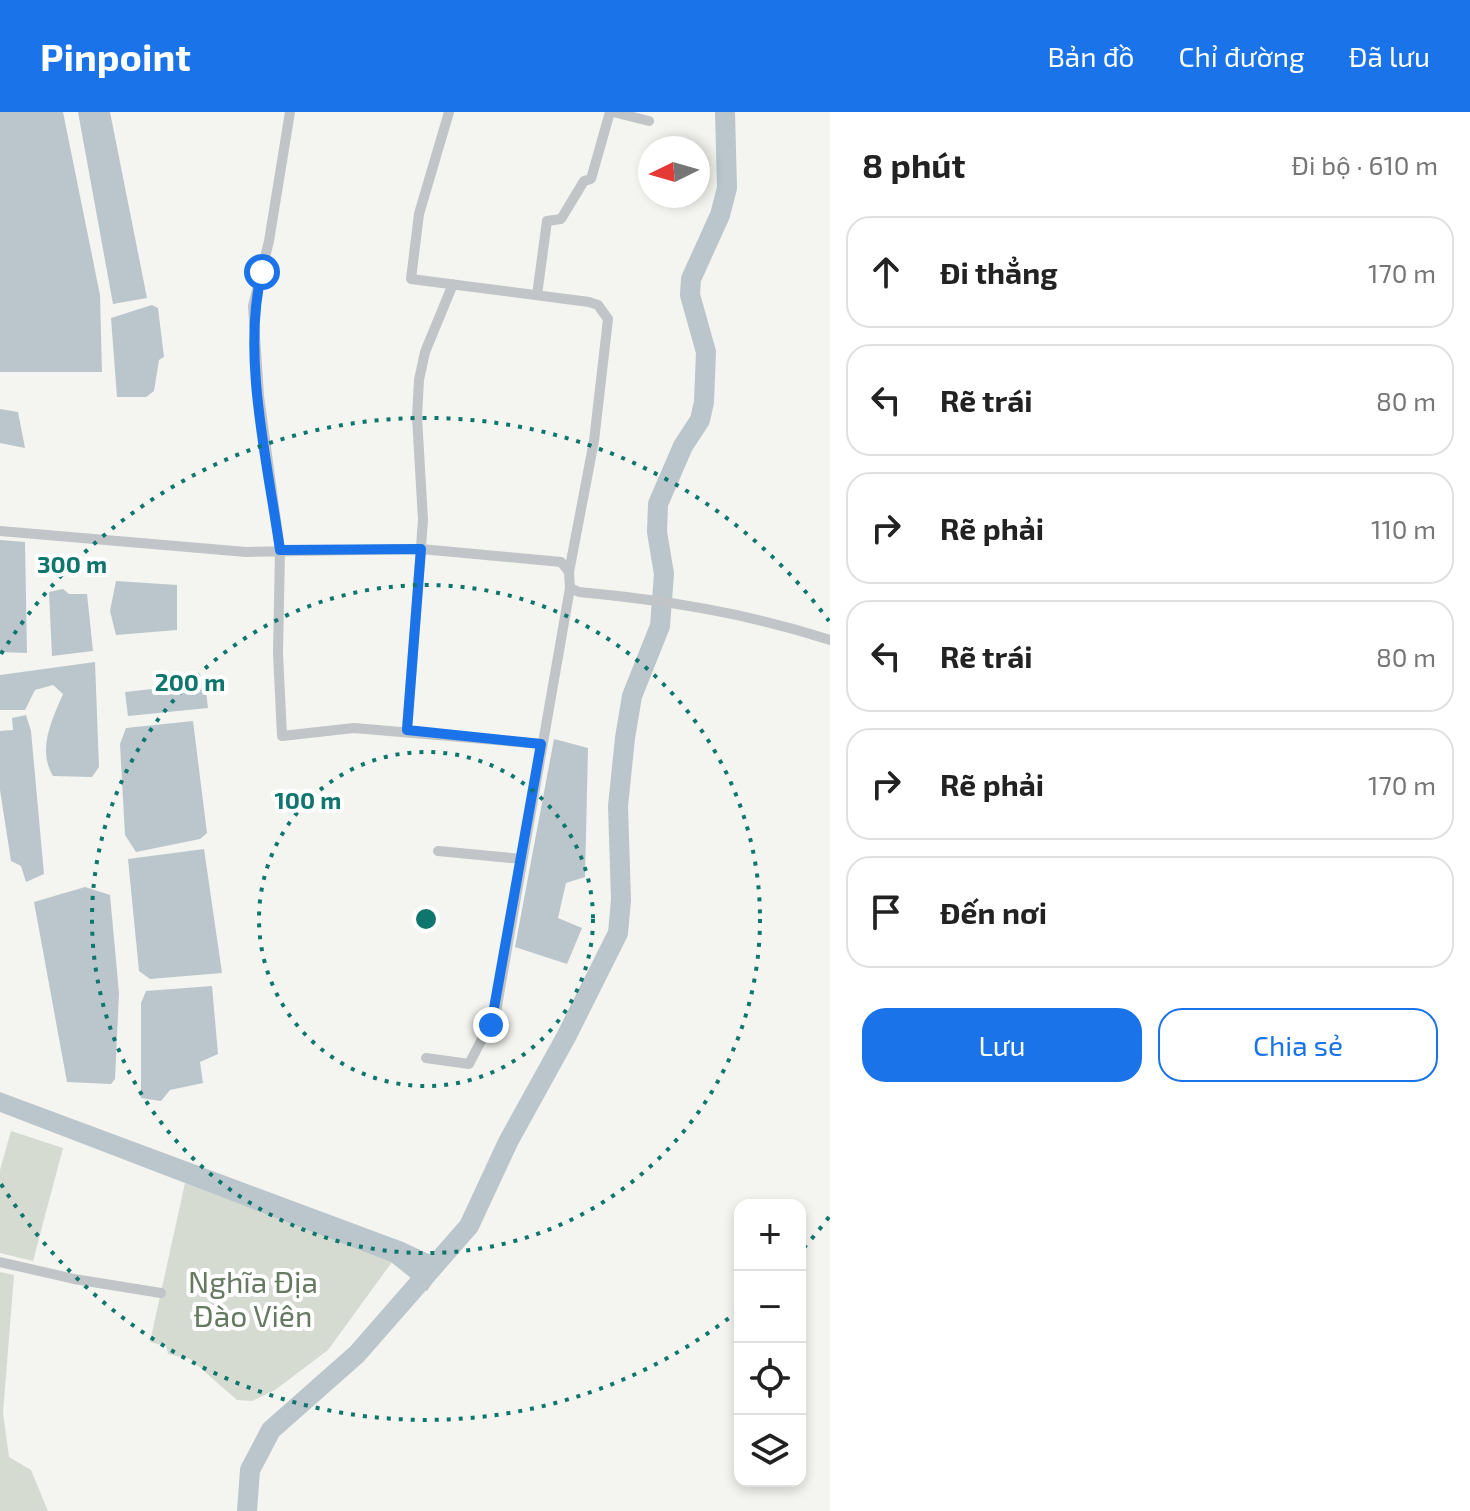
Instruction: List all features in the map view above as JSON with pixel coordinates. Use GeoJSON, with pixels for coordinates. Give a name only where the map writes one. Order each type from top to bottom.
{"type":"FeatureCollection","features":[{"type":"Feature","properties":{"kind":"street"},"geometry":{"type":"LineString","coordinates":[[290,112],[274,215],[253,306],[258,383],[280,550],[278,653],[282,736],[338,728],[407,730],[541,744]]}},
{"type":"Feature","properties":{"kind":"street"},"geometry":{"type":"LineString","coordinates":[[426,1058],[469,1064],[491,1025],[570,588],[569,572],[594,441],[608,319],[598,305],[589,302],[411,279],[419,214],[449,112]]}},
{"type":"Feature","properties":{"kind":"street"},"geometry":{"type":"LineString","coordinates":[[537,295],[547,221],[561,219],[584,181],[591,179],[612,112],[649,121]]}},
{"type":"Feature","properties":{"kind":"street"},"geometry":{"type":"LineString","coordinates":[[407,730],[423,506],[417,417],[420,366],[453,284]]}},
{"type":"Feature","properties":{"kind":"street"},"geometry":{"type":"LineString","coordinates":[[0,531],[246,552],[421,549],[547,559],[561,562],[569,572]]}},
{"type":"Feature","properties":{"kind":"street"},"geometry":{"type":"LineString","coordinates":[[570,588],[673,600],[777,623],[830,640]]}},
{"type":"Feature","properties":{"kind":"street"},"geometry":{"type":"LineString","coordinates":[[438,851],[522,859]]}},
{"type":"Feature","properties":{"kind":"street"},"geometry":{"type":"LineString","coordinates":[[0,1262],[74,1279],[161,1293]]}},
{"type":"Feature","properties":{"kind":"green space"},"geometry":{"type":"Polygon","coordinates":[[[11,1131],[63,1148],[33,1261],[0,1253],[0,1170],[11,1131]]]}},
{"type":"Feature","properties":{"kind":"green space","name":"Nghĩa Địa Đào Viên"},"geometry":{"type":"Polygon","coordinates":[[[185,1183],[392,1262],[328,1350],[275,1390],[252,1401],[237,1400],[190,1359],[168,1354],[166,1346],[150,1342],[185,1183]]]}},
{"type":"Feature","properties":{"kind":"green space"},"geometry":{"type":"Polygon","coordinates":[[[0,1272],[14,1275],[3,1413],[9,1457],[31,1470],[48,1511],[0,1511],[0,1272]]]}},
{"type":"Feature","properties":{"kind":"shaded area"},"geometry":{"type":"Polygon","coordinates":[[[0,112],[63,112],[100,295],[102,372],[0,372],[0,112]]]}},
{"type":"Feature","properties":{"kind":"shaded area"},"geometry":{"type":"Polygon","coordinates":[[[78,112],[110,112],[147,298],[113,304],[78,112]]]}},
{"type":"Feature","properties":{"kind":"shaded area"},"geometry":{"type":"Polygon","coordinates":[[[152,305],[158,308],[164,357],[159,360],[154,391],[146,397],[117,397],[111,318],[152,305]]]}},
{"type":"Feature","properties":{"kind":"shaded area"},"geometry":{"type":"Polygon","coordinates":[[[0,409],[18,412],[25,448],[0,443],[0,409]]]}},
{"type":"Feature","properties":{"kind":"shaded area"},"geometry":{"type":"Polygon","coordinates":[[[0,540],[25,542],[27,653],[0,652],[0,540]]]}},
{"type":"Feature","properties":{"kind":"shaded area"},"geometry":{"type":"Polygon","coordinates":[[[116,581],[177,585],[177,630],[116,635],[110,611],[116,581]]]}},
{"type":"Feature","properties":{"kind":"shaded area"},"geometry":{"type":"Polygon","coordinates":[[[63,589],[69,594],[87,594],[93,651],[52,656],[49,592],[63,589]]]}},
{"type":"Feature","properties":{"kind":"shaded area"},"geometry":{"type":"Polygon","coordinates":[[[95,662],[99,767],[92,777],[53,776],[48,766],[46,745],[63,694],[53,685],[35,690],[25,710],[0,710],[0,675],[95,662]]]}},
{"type":"Feature","properties":{"kind":"shaded area"},"geometry":{"type":"Polygon","coordinates":[[[205,683],[208,708],[128,716],[125,692],[205,683]]]}},
{"type":"Feature","properties":{"kind":"shaded area"},"geometry":{"type":"Polygon","coordinates":[[[26,715],[31,731],[44,874],[26,882],[21,866],[11,861],[0,790],[0,731],[13,730],[12,718],[26,715]]]}},
{"type":"Feature","properties":{"kind":"shaded area"},"geometry":{"type":"Polygon","coordinates":[[[193,721],[207,833],[200,839],[136,852],[125,835],[120,744],[126,728],[193,721]]]}},
{"type":"Feature","properties":{"kind":"shaded area"},"geometry":{"type":"Polygon","coordinates":[[[554,739],[588,748],[585,877],[566,883],[558,918],[582,928],[567,964],[515,947],[554,739]]]}},
{"type":"Feature","properties":{"kind":"shaded area"},"geometry":{"type":"Polygon","coordinates":[[[204,849],[222,973],[150,979],[139,971],[128,859],[204,849]]]}},
{"type":"Feature","properties":{"kind":"shaded area"},"geometry":{"type":"Polygon","coordinates":[[[85,887],[110,895],[119,993],[115,1079],[111,1084],[67,1082],[34,902],[85,887]]]}},
{"type":"Feature","properties":{"kind":"shaded area"},"geometry":{"type":"Polygon","coordinates":[[[212,986],[218,1054],[200,1062],[203,1083],[170,1090],[161,1101],[141,1098],[141,1003],[146,991],[212,986]]]}},
{"type":"Feature","properties":{"kind":"shaded area"},"geometry":{"type":"Polygon","coordinates":[[[0,1092],[403,1242],[446,1262],[427,1291],[391,1262],[0,1112],[0,1092]]]}},
{"type":"Feature","properties":{"kind":"waterway"},"geometry":{"type":"LineString","coordinates":[[247,1511],[250,1470],[271,1430],[357,1354],[469,1226],[508,1142],[566,1037],[618,933],[621,900],[618,806],[625,738],[632,696],[660,626],[664,574],[657,532],[658,504],[683,446],[700,420],[704,402],[706,352],[690,295],[691,279],[720,215],[727,188],[725,112]]}},
{"type":"Feature","properties":{"kind":"route"},"geometry":{"type":"LineString","coordinates":[[262,272],[253,306],[253,342],[280,550],[421,549],[407,730],[541,744],[496,1012],[491,1025]]}}]}
